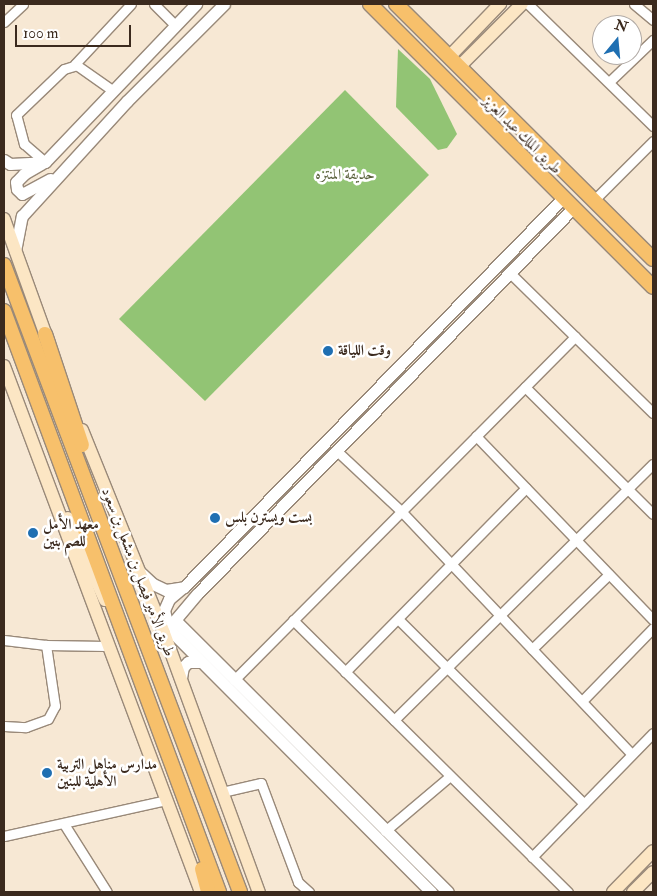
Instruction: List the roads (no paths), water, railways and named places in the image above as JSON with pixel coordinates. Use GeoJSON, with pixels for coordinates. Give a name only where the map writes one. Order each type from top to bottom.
{"type":"FeatureCollection","features":[{"type":"Feature","properties":{"kind":"main road","name":"طريق الملك عبد العزيز"},"geometry":{"type":"LineString","coordinates":[[370,4],[653,287]]}},
{"type":"Feature","properties":{"kind":"main road","name":"طريق الملك عبد العزيز"},"geometry":{"type":"LineString","coordinates":[[396,4],[653,258]]}},
{"type":"Feature","properties":{"kind":"main road"},"geometry":{"type":"LineString","coordinates":[[449,56],[500,4]]}},
{"type":"Feature","properties":{"kind":"main road"},"geometry":{"type":"LineString","coordinates":[[459,68],[522,4]]}},
{"type":"Feature","properties":{"kind":"main road"},"geometry":{"type":"LineString","coordinates":[[4,219],[129,575],[143,631]]}},
{"type":"Feature","properties":{"kind":"main road","name":"طريق الأمير فيصل بن مشعل بن سعود"},"geometry":{"type":"LineString","coordinates":[[4,265],[240,892]]}},
{"type":"Feature","properties":{"kind":"main road"},"geometry":{"type":"LineString","coordinates":[[4,311],[219,892]]}},
{"type":"Feature","properties":{"kind":"main road"},"geometry":{"type":"LineString","coordinates":[[45,334],[139,570],[169,627],[181,678],[259,892]]}},
{"type":"Feature","properties":{"kind":"main road"},"geometry":{"type":"LineString","coordinates":[[4,366],[106,646],[201,892]]}},
{"type":"Feature","properties":{"kind":"main road"},"geometry":{"type":"LineString","coordinates":[[43,469],[126,641]]}},
{"type":"Feature","properties":{"kind":"main road"},"geometry":{"type":"LineString","coordinates":[[179,787],[208,892]]}},
{"type":"Feature","properties":{"kind":"main road"},"geometry":{"type":"LineString","coordinates":[[613,892],[653,851]]}},
{"type":"Feature","properties":{"kind":"main road"},"geometry":{"type":"LineString","coordinates":[[634,892],[653,872]]}},
{"type":"Feature","properties":{"kind":"street"},"geometry":{"type":"LineString","coordinates":[[4,22],[23,4]]}},
{"type":"Feature","properties":{"kind":"street"},"geometry":{"type":"LineString","coordinates":[[45,162],[24,144],[16,115],[64,69],[77,65],[131,4]]}},
{"type":"Feature","properties":{"kind":"street"},"geometry":{"type":"LineString","coordinates":[[154,4],[175,25]]}},
{"type":"Feature","properties":{"kind":"street"},"geometry":{"type":"LineString","coordinates":[[61,173],[22,194],[17,189],[16,182],[45,162],[196,4]]}},
{"type":"Feature","properties":{"kind":"street"},"geometry":{"type":"LineString","coordinates":[[15,251],[22,216],[224,4]]}},
{"type":"Feature","properties":{"kind":"street"},"geometry":{"type":"LineString","coordinates":[[528,4],[653,126]]}},
{"type":"Feature","properties":{"kind":"street"},"geometry":{"type":"LineString","coordinates":[[634,4],[653,20]]}},
{"type":"Feature","properties":{"kind":"street"},"geometry":{"type":"LineString","coordinates":[[610,82],[653,40]]}},
{"type":"Feature","properties":{"kind":"street"},"geometry":{"type":"LineString","coordinates":[[77,65],[112,90]]}},
{"type":"Feature","properties":{"kind":"street"},"geometry":{"type":"LineString","coordinates":[[594,200],[653,141]]}},
{"type":"Feature","properties":{"kind":"street"},"geometry":{"type":"LineString","coordinates":[[4,160],[10,164],[45,162]]}},
{"type":"Feature","properties":{"kind":"street"},"geometry":{"type":"LineString","coordinates":[[431,892],[200,662],[169,627],[164,610],[169,599],[184,587],[563,198]]}},
{"type":"Feature","properties":{"kind":"street"},"geometry":{"type":"LineString","coordinates":[[169,627],[573,208]]}},
{"type":"Feature","properties":{"kind":"street"},"geometry":{"type":"LineString","coordinates":[[510,273],[653,413]]}},
{"type":"Feature","properties":{"kind":"street"},"geometry":{"type":"LineString","coordinates":[[234,680],[575,337]]}},
{"type":"Feature","properties":{"kind":"street"},"geometry":{"type":"LineString","coordinates":[[525,387],[653,514]]}},
{"type":"Feature","properties":{"kind":"street"},"geometry":{"type":"LineString","coordinates":[[476,436],[653,620]]}},
{"type":"Feature","properties":{"kind":"street"},"geometry":{"type":"LineString","coordinates":[[337,451],[401,512],[632,754]]}},
{"type":"Feature","properties":{"kind":"street"},"geometry":{"type":"LineString","coordinates":[[394,720],[653,464]]}},
{"type":"Feature","properties":{"kind":"street"},"geometry":{"type":"LineString","coordinates":[[345,672],[526,488]]}},
{"type":"Feature","properties":{"kind":"street"},"geometry":{"type":"LineString","coordinates":[[139,570],[153,584],[166,590],[184,587]]}},
{"type":"Feature","properties":{"kind":"street"},"geometry":{"type":"LineString","coordinates":[[532,649],[609,574]]}},
{"type":"Feature","properties":{"kind":"street"},"geometry":{"type":"LineString","coordinates":[[398,619],[448,666],[584,804]]}},
{"type":"Feature","properties":{"kind":"street"},"geometry":{"type":"LineString","coordinates":[[293,620],[568,892]]}},
{"type":"Feature","properties":{"kind":"street"},"geometry":{"type":"LineString","coordinates":[[169,627],[234,680],[448,892]]}},
{"type":"Feature","properties":{"kind":"street"},"geometry":{"type":"LineString","coordinates":[[582,701],[653,628]]}},
{"type":"Feature","properties":{"kind":"street"},"geometry":{"type":"LineString","coordinates":[[4,640],[46,645],[106,646]]}},
{"type":"Feature","properties":{"kind":"street"},"geometry":{"type":"LineString","coordinates":[[4,726],[26,727],[48,719],[55,706],[55,688],[46,645]]}},
{"type":"Feature","properties":{"kind":"street"},"geometry":{"type":"LineString","coordinates":[[181,678],[183,667],[188,662],[200,662]]}},
{"type":"Feature","properties":{"kind":"street"},"geometry":{"type":"LineString","coordinates":[[532,857],[653,733]]}},
{"type":"Feature","properties":{"kind":"street"},"geometry":{"type":"LineString","coordinates":[[385,831],[450,776]]}},
{"type":"Feature","properties":{"kind":"street"},"geometry":{"type":"LineString","coordinates":[[222,792],[261,783],[303,892]]}},
{"type":"Feature","properties":{"kind":"street"},"geometry":{"type":"LineString","coordinates":[[4,836],[167,800]]}},
{"type":"Feature","properties":{"kind":"street"},"geometry":{"type":"LineString","coordinates":[[64,824],[107,892]]}},
{"type":"Feature","properties":{"kind":"street"},"geometry":{"type":"LineString","coordinates":[[298,882],[309,892]]}},
{"type":"Feature","properties":{"kind":"place","name":"وقت اللياقة"},"geometry":{"type":"Point","coordinates":[328,351]}},
{"type":"Feature","properties":{"kind":"place","name":"بست ويسترن بلس"},"geometry":{"type":"Point","coordinates":[215,518]}},
{"type":"Feature","properties":{"kind":"place","name":"معهد الأمل للصم بنين"},"geometry":{"type":"Point","coordinates":[33,533]}},
{"type":"Feature","properties":{"kind":"place","name":"مدارس مناهل التربية الأهلية للبنين"},"geometry":{"type":"Point","coordinates":[47,773]}},
{"type":"Feature","properties":{"kind":"park label","name":"حديقة المنتزه"},"geometry":{"type":"Point","coordinates":[345,175]}}]}
